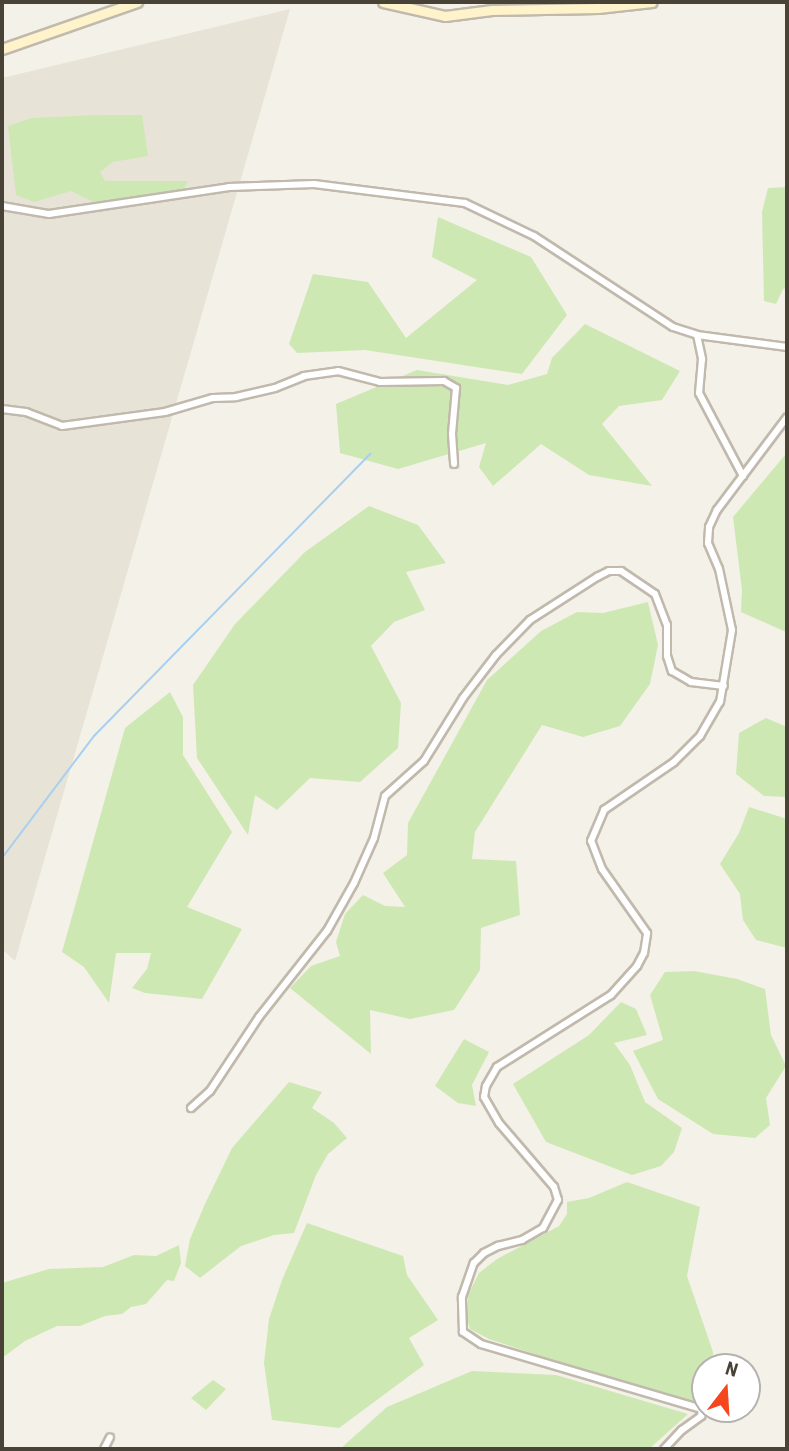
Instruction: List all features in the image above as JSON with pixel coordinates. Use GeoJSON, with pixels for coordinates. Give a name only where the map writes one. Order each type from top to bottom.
{"type":"FeatureCollection","features":[{"type":"Feature","properties":{"kind":"street"},"geometry":{"type":"LineString","coordinates":[[2,48],[137,2]]}},
{"type":"Feature","properties":{"kind":"street"},"geometry":{"type":"LineString","coordinates":[[383,2],[445,16],[492,9],[598,8],[652,2]]}},
{"type":"Feature","properties":{"kind":"street"},"geometry":{"type":"LineString","coordinates":[[2,208],[49,214],[229,187],[314,184],[465,203],[534,236],[673,327],[697,335],[787,347]]}},
{"type":"Feature","properties":{"kind":"street"},"geometry":{"type":"LineString","coordinates":[[697,335],[702,359],[699,393],[743,476]]}},
{"type":"Feature","properties":{"kind":"street"},"geometry":{"type":"LineString","coordinates":[[2,409],[26,412],[62,426],[165,412],[213,398],[236,397],[275,388],[304,376],[338,371],[380,382],[444,381],[456,388],[454,464]]}},
{"type":"Feature","properties":{"kind":"street"},"geometry":{"type":"LineString","coordinates":[[664,1449],[701,1416],[702,1409],[481,1344],[463,1332],[462,1297],[468,1275],[484,1254],[544,1228],[558,1200],[554,1187],[499,1123],[484,1097],[497,1067],[611,995],[637,966],[644,953],[647,933],[602,869],[591,841],[596,823],[604,810],[674,762],[700,736],[711,720],[724,686],[732,630],[719,569],[708,543],[709,527],[717,510],[787,417]]}},
{"type":"Feature","properties":{"kind":"street"},"geometry":{"type":"LineString","coordinates":[[779,431],[787,435]]}},
{"type":"Feature","properties":{"kind":"street"},"geometry":{"type":"LineString","coordinates":[[191,1108],[210,1091],[259,1017],[327,931],[374,838],[385,796],[424,761],[463,698],[496,655],[530,620],[597,577],[609,571],[621,571],[655,594],[667,625],[667,656],[672,671],[691,682],[724,686]]}},
{"type":"Feature","properties":{"kind":"street"},"geometry":{"type":"LineString","coordinates":[[104,1449],[110,1437]]}},
{"type":"Feature","properties":{"kind":"shaded area"},"geometry":{"type":"Polygon","coordinates":[[[290,9],[15,961],[2,949],[2,78],[290,9]]]}},
{"type":"Feature","properties":{"kind":"green space"},"geometry":{"type":"Polygon","coordinates":[[[142,115],[148,156],[113,162],[100,172],[105,181],[188,181],[183,190],[96,203],[71,191],[34,202],[16,195],[8,126],[32,118],[142,115]]]}},
{"type":"Feature","properties":{"kind":"green space"},"geometry":{"type":"Polygon","coordinates":[[[787,187],[787,288],[783,289],[776,304],[764,301],[762,212],[768,188],[787,187]]]}},
{"type":"Feature","properties":{"kind":"green space"},"geometry":{"type":"Polygon","coordinates":[[[438,217],[531,257],[567,315],[522,374],[365,350],[297,353],[289,344],[313,274],[368,282],[406,338],[477,280],[432,257],[438,217]]]}},
{"type":"Feature","properties":{"kind":"green space"},"geometry":{"type":"Polygon","coordinates":[[[585,324],[680,371],[662,400],[619,406],[602,424],[652,486],[589,475],[541,444],[493,486],[479,467],[486,443],[398,469],[340,453],[336,404],[417,370],[508,385],[547,374],[552,358],[585,324]]]}},
{"type":"Feature","properties":{"kind":"green space"},"geometry":{"type":"Polygon","coordinates":[[[785,455],[786,632],[741,612],[742,590],[733,517],[785,455]]]}},
{"type":"Feature","properties":{"kind":"green space"},"geometry":{"type":"Polygon","coordinates":[[[369,506],[418,525],[446,563],[406,572],[425,610],[394,622],[371,646],[401,703],[398,748],[360,782],[310,778],[277,810],[255,795],[248,835],[197,758],[193,685],[235,624],[305,552],[369,506]]]}},
{"type":"Feature","properties":{"kind":"green space"},"geometry":{"type":"Polygon","coordinates":[[[648,602],[658,645],[650,684],[620,726],[583,737],[542,725],[475,832],[472,859],[516,861],[520,915],[481,928],[480,970],[454,1010],[410,1019],[370,1010],[371,1054],[290,988],[311,966],[340,956],[336,942],[345,914],[363,895],[385,906],[405,907],[383,873],[407,855],[408,823],[487,680],[541,631],[577,612],[603,613],[648,602]]]}},
{"type":"Feature","properties":{"kind":"green space"},"geometry":{"type":"Polygon","coordinates":[[[170,692],[183,717],[183,755],[232,832],[187,907],[242,929],[202,999],[145,993],[132,988],[147,969],[151,953],[116,953],[109,1003],[84,967],[62,952],[125,728],[170,692]]]}},
{"type":"Feature","properties":{"kind":"green space"},"geometry":{"type":"Polygon","coordinates":[[[766,718],[787,727],[787,797],[764,796],[736,774],[739,733],[766,718]]]}},
{"type":"Feature","properties":{"kind":"green space"},"geometry":{"type":"Polygon","coordinates":[[[749,807],[787,819],[787,948],[756,940],[743,920],[740,894],[720,864],[739,833],[749,807]]]}},
{"type":"Feature","properties":{"kind":"green space"},"geometry":{"type":"Polygon","coordinates":[[[694,971],[737,979],[765,989],[771,1035],[786,1066],[766,1098],[770,1125],[755,1138],[713,1134],[658,1099],[633,1051],[663,1040],[650,995],[665,972],[694,971]]]}},
{"type":"Feature","properties":{"kind":"green space"},"geometry":{"type":"Polygon","coordinates":[[[621,1002],[636,1009],[647,1035],[614,1043],[630,1065],[645,1102],[682,1128],[674,1152],[661,1166],[632,1175],[546,1142],[513,1084],[589,1035],[621,1002]]]}},
{"type":"Feature","properties":{"kind":"green space"},"geometry":{"type":"Polygon","coordinates":[[[464,1039],[489,1052],[472,1085],[476,1106],[458,1103],[435,1086],[464,1039]]]}},
{"type":"Feature","properties":{"kind":"green space"},"geometry":{"type":"Polygon","coordinates":[[[289,1082],[322,1092],[312,1108],[334,1123],[347,1138],[328,1154],[316,1175],[294,1233],[274,1235],[241,1246],[200,1278],[185,1266],[190,1239],[205,1204],[232,1148],[289,1082]]]}},
{"type":"Feature","properties":{"kind":"green space"},"geometry":{"type":"Polygon","coordinates":[[[627,1182],[700,1207],[687,1276],[713,1352],[691,1353],[691,1401],[645,1390],[489,1339],[470,1329],[465,1313],[469,1293],[479,1273],[497,1259],[559,1226],[567,1214],[567,1202],[589,1198],[627,1182]]]}},
{"type":"Feature","properties":{"kind":"green space"},"geometry":{"type":"Polygon","coordinates":[[[307,1223],[403,1256],[407,1275],[438,1320],[409,1338],[424,1365],[339,1428],[272,1420],[264,1363],[269,1319],[282,1280],[307,1223]]]}},
{"type":"Feature","properties":{"kind":"green space"},"geometry":{"type":"Polygon","coordinates":[[[179,1245],[181,1263],[174,1281],[167,1280],[146,1304],[80,1326],[57,1326],[25,1341],[2,1358],[2,1283],[49,1269],[103,1267],[134,1255],[156,1256],[179,1245]]]}},
{"type":"Feature","properties":{"kind":"green space"},"geometry":{"type":"Polygon","coordinates":[[[472,1371],[556,1375],[688,1414],[649,1449],[340,1449],[387,1407],[472,1371]]]}},
{"type":"Feature","properties":{"kind":"green space"},"geometry":{"type":"Polygon","coordinates":[[[213,1380],[226,1389],[206,1410],[191,1398],[213,1380]]]}},
{"type":"Feature","properties":{"kind":"waterway"},"geometry":{"type":"LineString","coordinates":[[2,858],[94,736],[370,454]]}}]}
